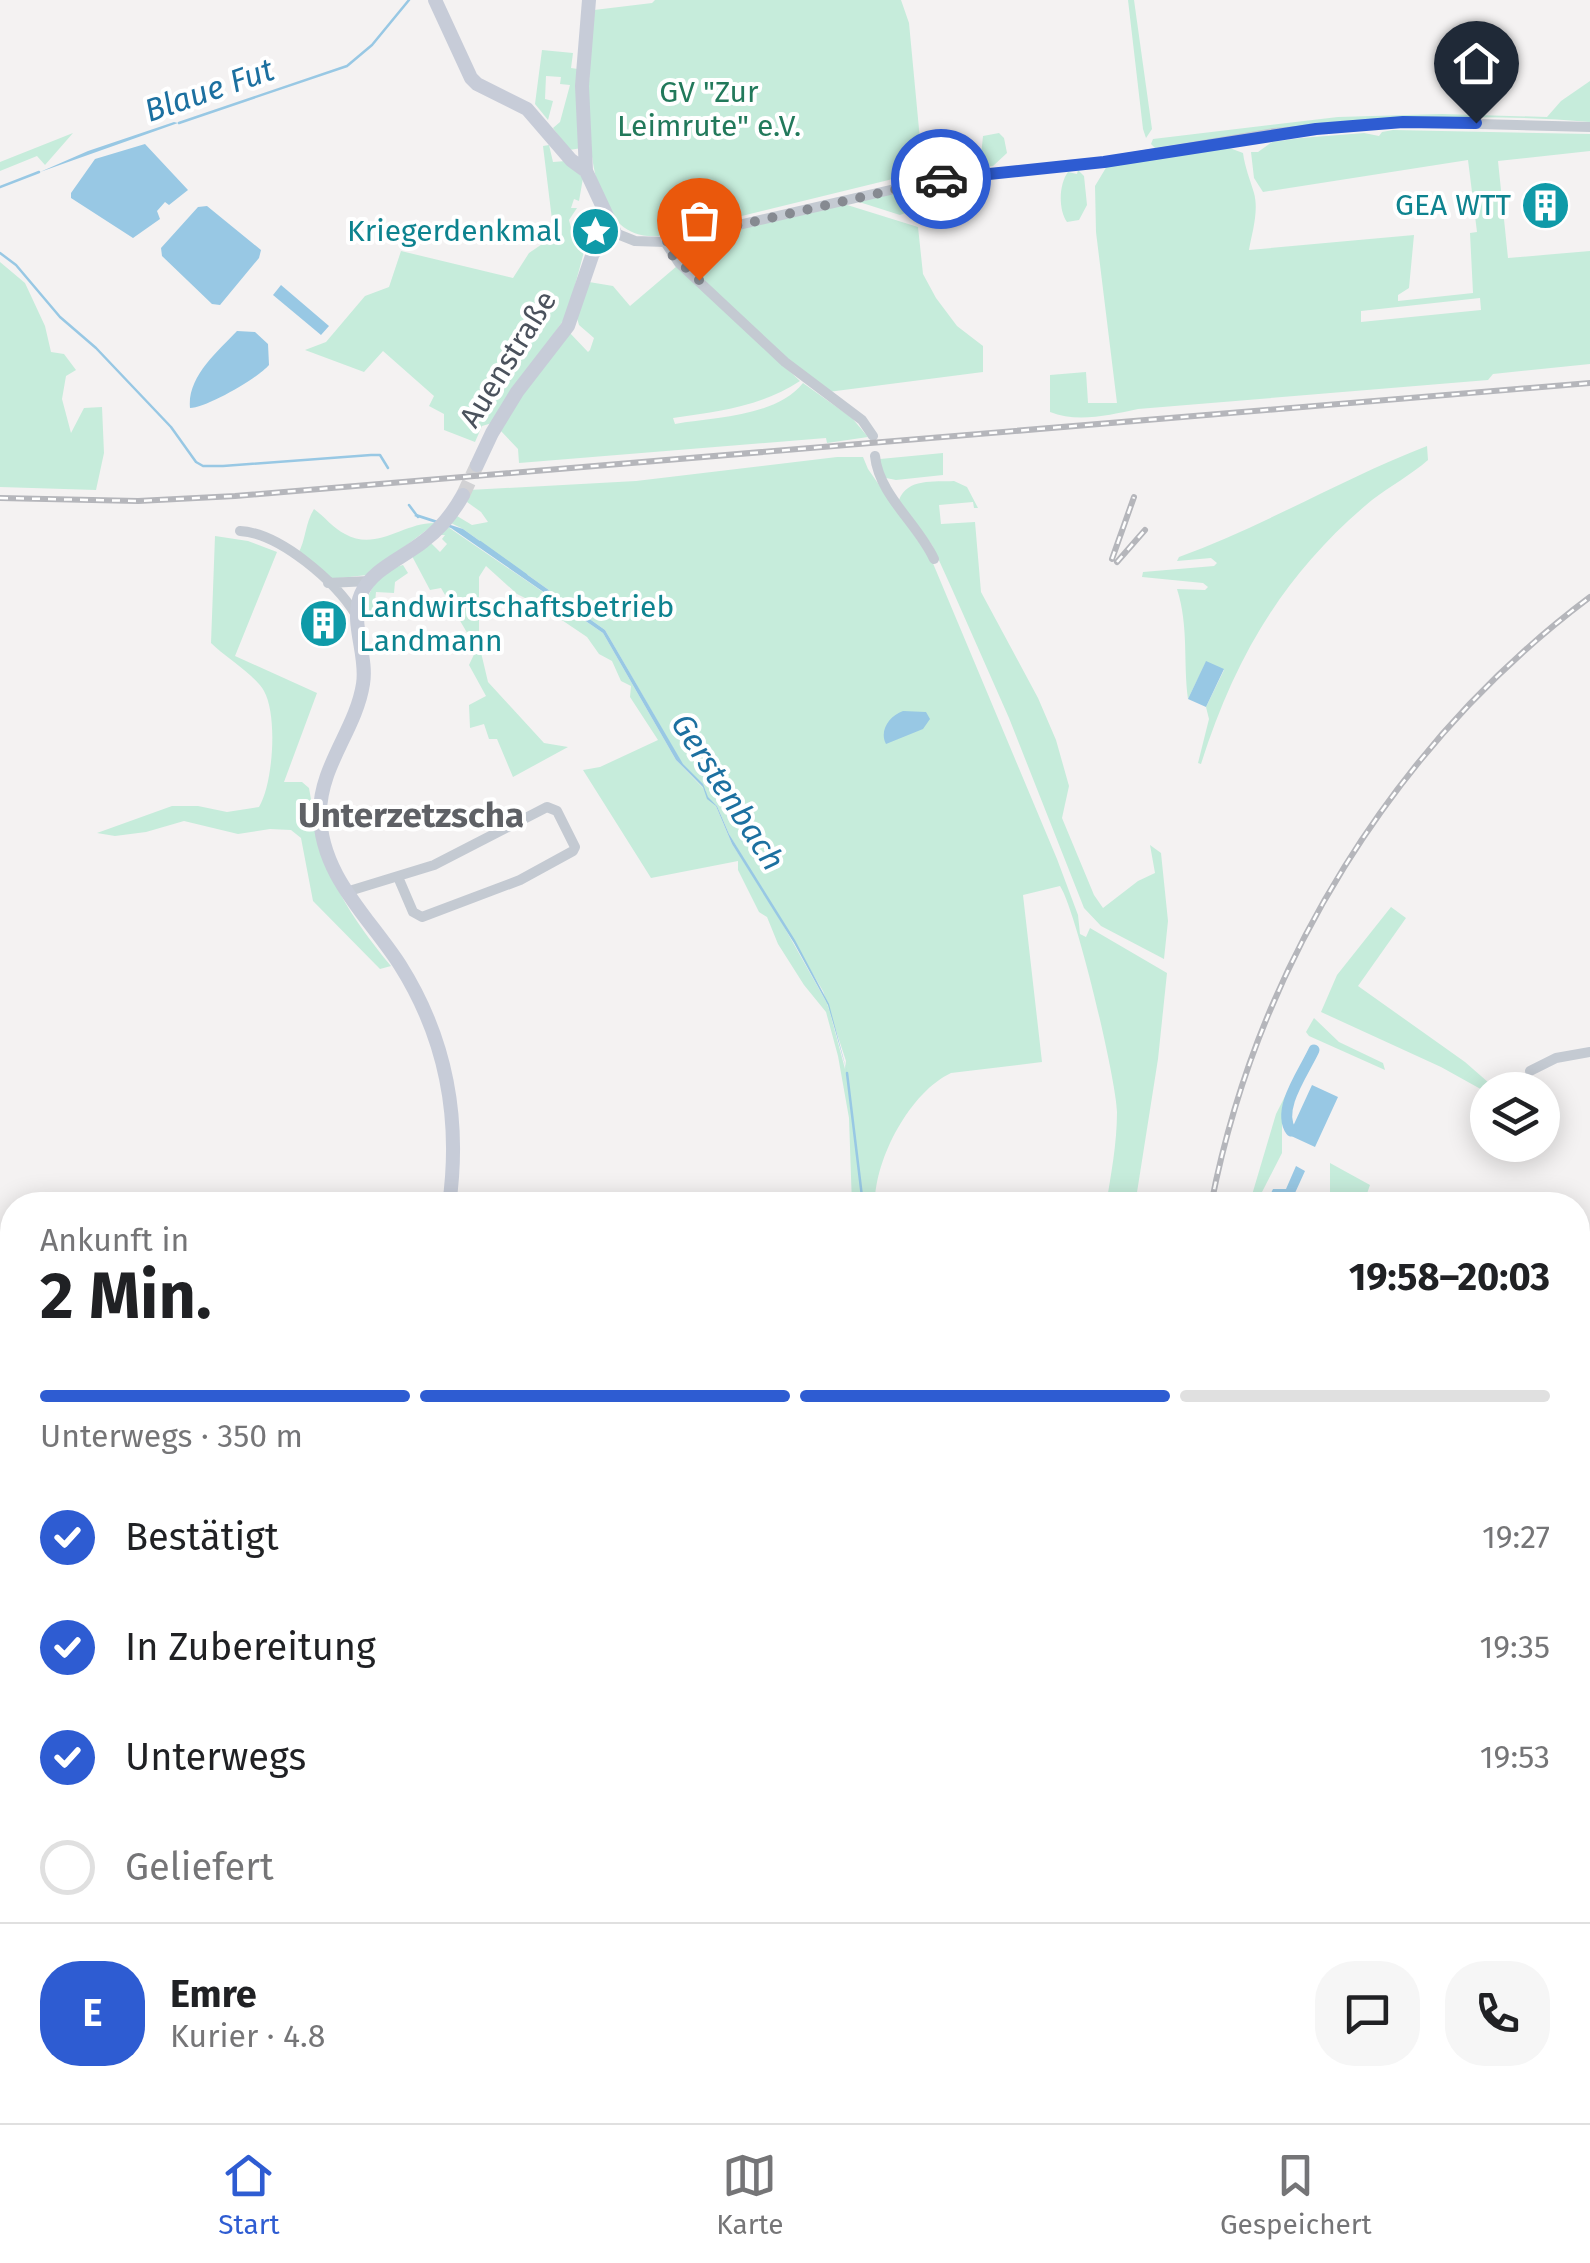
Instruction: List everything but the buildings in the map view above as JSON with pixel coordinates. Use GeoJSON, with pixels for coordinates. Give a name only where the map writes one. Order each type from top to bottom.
{"type":"FeatureCollection","features":[{"type":"Feature","properties":{"kind":"street"},"geometry":{"type":"LineString","coordinates":[[435,0],[471,78],[528,109],[586,171]]}},
{"type":"Feature","properties":{"kind":"street"},"geometry":{"type":"LineString","coordinates":[[588,0],[582,86],[586,171],[615,232],[635,241],[665,242],[955,176],[1104,162],[1316,129],[1403,122],[1590,127]]}},
{"type":"Feature","properties":{"kind":"street","name":"Auenstraße"},"geometry":{"type":"LineString","coordinates":[[477,465],[518,392],[568,326],[593,253],[615,232]]}},
{"type":"Feature","properties":{"kind":"street"},"geometry":{"type":"LineString","coordinates":[[665,242],[679,263],[804,379],[862,420],[873,436]]}},
{"type":"Feature","properties":{"kind":"street"},"geometry":{"type":"LineString","coordinates":[[874,456],[881,479],[934,559]]}},
{"type":"Feature","properties":{"kind":"street"},"geometry":{"type":"LineString","coordinates":[[356,616],[360,596],[369,580],[438,530],[462,495]]}},
{"type":"Feature","properties":{"kind":"street"},"geometry":{"type":"LineString","coordinates":[[240,531],[271,538],[348,601],[356,616],[364,660],[363,684],[350,729],[329,771],[320,812],[323,835],[346,892],[400,964],[429,1023],[446,1074],[453,1122],[450,1192]]}},
{"type":"Feature","properties":{"kind":"street"},"geometry":{"type":"LineString","coordinates":[[327,583],[369,580]]}},
{"type":"Feature","properties":{"kind":"street"},"geometry":{"type":"LineString","coordinates":[[346,892],[398,877],[480,844],[547,807],[556,810],[575,847],[520,880],[422,917],[413,912],[398,877]]}},
{"type":"Feature","properties":{"kind":"street"},"geometry":{"type":"LineString","coordinates":[[1530,1070],[1556,1058],[1590,1052]]}},
{"type":"Feature","properties":{"kind":"green space","name":"GV \"Zur Leimrute\" e.V."},"geometry":{"type":"Polygon","coordinates":[[[655,0],[901,0],[909,23],[922,161],[943,155],[981,156],[983,136],[999,133],[1007,153],[993,166],[945,170],[907,181],[905,176],[685,230],[683,225],[667,228],[659,236],[630,231],[610,212],[597,183],[591,147],[594,10],[655,0]]]}},
{"type":"Feature","properties":{"kind":"green space"},"geometry":{"type":"Polygon","coordinates":[[[1128,0],[1134,0],[1152,129],[1146,138],[1143,129],[1128,0]]]}},
{"type":"Feature","properties":{"kind":"green space"},"geometry":{"type":"Polygon","coordinates":[[[542,50],[573,53],[571,68],[578,69],[582,148],[569,150],[553,128],[560,122],[570,85],[560,84],[561,77],[546,76],[545,99],[553,101],[548,120],[535,104],[542,50]]]}},
{"type":"Feature","properties":{"kind":"green space"},"geometry":{"type":"Polygon","coordinates":[[[1590,81],[1590,122],[1426,118],[1318,126],[1155,148],[1151,144],[1153,139],[1338,117],[1442,114],[1547,117],[1561,101],[1590,81]]]}},
{"type":"Feature","properties":{"kind":"green space"},"geometry":{"type":"Polygon","coordinates":[[[1382,132],[1590,134],[1590,151],[1498,161],[1508,258],[1590,251],[1590,364],[1493,374],[1488,380],[1138,409],[1094,417],[1050,412],[1050,375],[1086,372],[1088,403],[1117,403],[1096,232],[1095,186],[1107,166],[1227,147],[1243,153],[1254,193],[1249,250],[1414,235],[1409,288],[1398,295],[1398,301],[1473,293],[1470,233],[1477,232],[1468,160],[1263,192],[1254,178],[1251,152],[1258,152],[1272,142],[1364,133],[1379,136],[1382,132]],[[1480,298],[1361,311],[1361,322],[1481,310],[1480,298]]]}},
{"type":"Feature","properties":{"kind":"green space"},"geometry":{"type":"Polygon","coordinates":[[[73,133],[45,165],[37,156],[0,171],[0,162],[73,133]]]}},
{"type":"Feature","properties":{"kind":"green space"},"geometry":{"type":"Polygon","coordinates":[[[549,145],[553,162],[566,161],[583,178],[579,201],[574,199],[571,208],[577,208],[569,220],[574,239],[585,248],[567,315],[492,423],[482,426],[475,442],[444,430],[444,414],[429,406],[434,396],[383,351],[364,372],[305,350],[326,342],[365,296],[389,287],[401,251],[513,278],[529,253],[554,236],[543,146],[549,145]]]}},
{"type":"Feature","properties":{"kind":"green space"},"geometry":{"type":"Polygon","coordinates":[[[1078,170],[1084,176],[1087,205],[1079,220],[1067,222],[1061,190],[1068,172],[1077,174],[1078,170]]]}},
{"type":"Feature","properties":{"kind":"green space"},"geometry":{"type":"Polygon","coordinates":[[[953,182],[961,187],[952,183],[919,191],[950,189],[961,193],[963,210],[954,212],[952,205],[928,210],[928,220],[921,218],[917,192],[919,188],[953,182]]]}},
{"type":"Feature","properties":{"kind":"green space"},"geometry":{"type":"Polygon","coordinates":[[[908,190],[914,210],[900,215],[856,201],[908,190]]]}},
{"type":"Feature","properties":{"kind":"green space"},"geometry":{"type":"Polygon","coordinates":[[[844,204],[918,227],[923,274],[957,326],[983,346],[983,372],[828,392],[682,260],[684,243],[689,241],[844,204]]]}},
{"type":"Feature","properties":{"kind":"green space"},"geometry":{"type":"Polygon","coordinates":[[[586,210],[590,216],[599,214],[604,226],[594,244],[591,241],[586,246],[575,236],[573,220],[586,210]]]}},
{"type":"Feature","properties":{"kind":"green space"},"geometry":{"type":"Polygon","coordinates":[[[0,262],[25,283],[45,326],[51,352],[64,354],[76,370],[66,376],[62,399],[71,433],[84,408],[102,407],[104,453],[96,490],[0,487],[0,262]]]}},
{"type":"Feature","properties":{"kind":"green space"},"geometry":{"type":"Polygon","coordinates":[[[677,266],[800,381],[754,402],[673,418],[675,424],[761,409],[777,403],[803,383],[852,418],[868,437],[519,463],[518,449],[500,430],[516,401],[569,332],[590,350],[594,338],[579,325],[577,318],[589,282],[613,286],[630,306],[677,266]]]}},
{"type":"Feature","properties":{"kind":"green space"},"geometry":{"type":"Polygon","coordinates":[[[1427,446],[1428,460],[1341,528],[1288,587],[1247,653],[1201,764],[1198,763],[1209,719],[1206,707],[1224,670],[1206,662],[1188,699],[1183,617],[1177,589],[1208,587],[1203,583],[1142,577],[1143,572],[1214,566],[1217,563],[1211,558],[1177,561],[1427,446]]]}},
{"type":"Feature","properties":{"kind":"green space"},"geometry":{"type":"Polygon","coordinates":[[[943,453],[943,475],[896,480],[886,478],[880,468],[880,459],[943,453]]]}},
{"type":"Feature","properties":{"kind":"green space"},"geometry":{"type":"Polygon","coordinates":[[[863,457],[932,561],[1057,859],[1078,915],[1080,934],[1086,937],[1090,928],[1167,973],[1137,1192],[1108,1192],[1116,1135],[1115,1094],[1085,959],[1060,886],[1023,895],[1042,1062],[951,1073],[936,1082],[897,1129],[876,1192],[852,1192],[849,1118],[826,1012],[778,944],[767,917],[759,912],[738,870],[738,861],[651,878],[583,770],[600,767],[658,740],[630,697],[631,686],[621,681],[612,661],[599,654],[587,637],[517,594],[486,566],[479,577],[479,632],[473,643],[441,588],[430,590],[413,555],[431,543],[440,552],[447,544],[442,539],[445,535],[437,535],[448,527],[603,633],[676,760],[706,791],[683,765],[605,630],[451,523],[457,516],[472,525],[488,522],[467,502],[469,490],[636,481],[863,457]],[[707,797],[716,806],[732,844],[769,901],[717,806],[707,797]],[[777,915],[827,1003],[823,991],[777,915]],[[830,1011],[845,1069],[846,1061],[830,1011]]]}},
{"type":"Feature","properties":{"kind":"green space"},"geometry":{"type":"Polygon","coordinates":[[[954,481],[967,487],[978,508],[974,508],[973,502],[939,505],[941,524],[975,522],[981,592],[1056,740],[1069,786],[1062,818],[1103,908],[1155,873],[1150,845],[1161,853],[1168,921],[1164,959],[1101,926],[1084,908],[1009,718],[952,589],[932,545],[899,500],[915,485],[954,481]]]}},
{"type":"Feature","properties":{"kind":"green space"},"geometry":{"type":"Polygon","coordinates":[[[314,509],[341,532],[357,539],[379,538],[436,523],[367,575],[331,579],[298,554],[314,509]]]}},
{"type":"Feature","properties":{"kind":"green space"},"geometry":{"type":"Polygon","coordinates":[[[215,536],[248,541],[277,552],[235,656],[317,693],[284,782],[302,782],[309,788],[320,841],[335,883],[391,966],[380,969],[313,901],[301,838],[291,830],[238,834],[184,821],[146,832],[115,836],[97,833],[172,806],[227,812],[259,807],[264,796],[272,750],[268,702],[254,679],[211,643],[215,536]]]}},
{"type":"Feature","properties":{"kind":"green space"},"geometry":{"type":"Polygon","coordinates":[[[403,565],[408,573],[395,582],[394,593],[376,592],[374,614],[364,614],[376,583],[387,572],[403,565]]]}},
{"type":"Feature","properties":{"kind":"green space"},"geometry":{"type":"Polygon","coordinates":[[[479,644],[488,682],[544,743],[568,747],[513,777],[497,739],[489,739],[484,724],[470,728],[469,705],[486,696],[469,665],[479,644]]]}},
{"type":"Feature","properties":{"kind":"green space"},"geometry":{"type":"Polygon","coordinates":[[[1391,907],[1406,918],[1358,986],[1465,1062],[1476,1072],[1470,1072],[1470,1083],[1321,1012],[1337,975],[1391,907]]]}},
{"type":"Feature","properties":{"kind":"green space"},"geometry":{"type":"Polygon","coordinates":[[[1314,1018],[1339,1042],[1383,1063],[1385,1070],[1309,1036],[1306,1032],[1314,1018]]]}},
{"type":"Feature","properties":{"kind":"green space"},"geometry":{"type":"Polygon","coordinates":[[[1308,1051],[1286,1102],[1282,1153],[1262,1192],[1253,1192],[1276,1114],[1308,1051]]]}},
{"type":"Feature","properties":{"kind":"green space"},"geometry":{"type":"Polygon","coordinates":[[[1330,1163],[1370,1185],[1368,1192],[1330,1192],[1330,1163]]]}},
{"type":"Feature","properties":{"kind":"water"},"geometry":{"type":"Polygon","coordinates":[[[178,123],[40,172],[88,151],[178,123]]]}},
{"type":"Feature","properties":{"kind":"water"},"geometry":{"type":"Polygon","coordinates":[[[145,144],[188,190],[169,205],[165,202],[157,211],[160,219],[133,238],[71,198],[71,193],[95,159],[145,144]]]}},
{"type":"Feature","properties":{"kind":"water"},"geometry":{"type":"Polygon","coordinates":[[[207,206],[261,250],[259,258],[220,305],[212,304],[162,256],[161,248],[198,207],[207,206]]]}},
{"type":"Feature","properties":{"kind":"water"},"geometry":{"type":"Polygon","coordinates":[[[281,285],[329,326],[321,335],[273,295],[281,285]]]}},
{"type":"Feature","properties":{"kind":"water"},"geometry":{"type":"Polygon","coordinates":[[[237,331],[255,332],[268,344],[269,365],[231,391],[190,408],[198,376],[237,331]]]}},
{"type":"Feature","properties":{"kind":"water"},"geometry":{"type":"Polygon","coordinates":[[[414,516],[463,529],[605,630],[683,764],[703,784],[717,806],[729,834],[795,940],[829,1004],[847,1072],[828,1005],[794,943],[732,844],[716,806],[707,799],[703,787],[676,760],[603,633],[451,528],[414,516]]]}},
{"type":"Feature","properties":{"kind":"water"},"geometry":{"type":"Polygon","coordinates":[[[1206,661],[1224,669],[1206,707],[1188,699],[1206,661]]]}},
{"type":"Feature","properties":{"kind":"water"},"geometry":{"type":"Polygon","coordinates":[[[903,711],[926,712],[930,719],[923,729],[886,744],[887,724],[903,711]]]}},
{"type":"Feature","properties":{"kind":"water"},"geometry":{"type":"Polygon","coordinates":[[[1312,1085],[1338,1097],[1315,1147],[1289,1135],[1312,1085]]]}},
{"type":"Feature","properties":{"kind":"water"},"geometry":{"type":"Polygon","coordinates":[[[1296,1166],[1305,1171],[1295,1192],[1272,1192],[1286,1189],[1296,1166]]]}},
{"type":"Feature","properties":{"kind":"waterway","name":"Blaue Fut"},"geometry":{"type":"LineString","coordinates":[[179,123],[347,66],[372,45],[409,0]]}},
{"type":"Feature","properties":{"kind":"waterway","name":"Blaue Fut"},"geometry":{"type":"LineString","coordinates":[[0,187],[39,172]]}},
{"type":"Feature","properties":{"kind":"waterway","name":"Gerstenbach"},"geometry":{"type":"LineString","coordinates":[[0,253],[16,265],[60,317],[96,348],[203,466],[380,455],[388,468]]}},
{"type":"Feature","properties":{"kind":"waterway","name":"Gerstenbach"},"geometry":{"type":"LineString","coordinates":[[409,505],[418,517]]}},
{"type":"Feature","properties":{"kind":"waterway","name":"Gerstenbach"},"geometry":{"type":"LineString","coordinates":[[480,542],[526,575]]}},
{"type":"Feature","properties":{"kind":"waterway"},"geometry":{"type":"LineString","coordinates":[[1291,1131],[1287,1122],[1289,1102],[1314,1050]]}},
{"type":"Feature","properties":{"kind":"waterway","name":"Gerstenbach"},"geometry":{"type":"LineString","coordinates":[[847,1073],[861,1192]]}},
{"type":"Feature","properties":{"kind":"tunnel"},"geometry":{"type":"LineString","coordinates":[[463,495],[477,465]]}},
{"type":"Feature","properties":{"kind":"railway"},"geometry":{"type":"LineString","coordinates":[[0,498],[138,501],[235,496],[1590,383]]}},
{"type":"Feature","properties":{"kind":"railway"},"geometry":{"type":"LineString","coordinates":[[1112,559],[1134,497]]}},
{"type":"Feature","properties":{"kind":"railway"},"geometry":{"type":"LineString","coordinates":[[1117,562],[1145,530]]}},
{"type":"Feature","properties":{"kind":"railway"},"geometry":{"type":"LineString","coordinates":[[1214,1192],[1232,1117],[1262,1030],[1300,947],[1345,866],[1397,791],[1455,720],[1520,655],[1590,597]]}},
{"type":"Feature","properties":{"kind":"way so far"},"geometry":{"type":"LineString","coordinates":[[699,280],[669,252],[665,242],[941,179]]}},
{"type":"Feature","properties":{"kind":"place","name":"GEA WTT"},"geometry":{"type":"Point","coordinates":[1546,205]}},
{"type":"Feature","properties":{"kind":"place","name":"Kriegerdenkmal"},"geometry":{"type":"Point","coordinates":[596,231]}},
{"type":"Feature","properties":{"kind":"place","name":"Landwirtschaftsbetrieb Landmann"},"geometry":{"type":"Point","coordinates":[324,624]}},
{"type":"Feature","properties":{"kind":"district","name":"Unterzetzscha"},"geometry":{"type":"Point","coordinates":[411,815]}},
{"type":"Feature","properties":{"kind":"route"},"geometry":{"type":"LineString","coordinates":[[941,179],[1104,162],[1316,129],[1403,122],[1476,123]]}}]}
